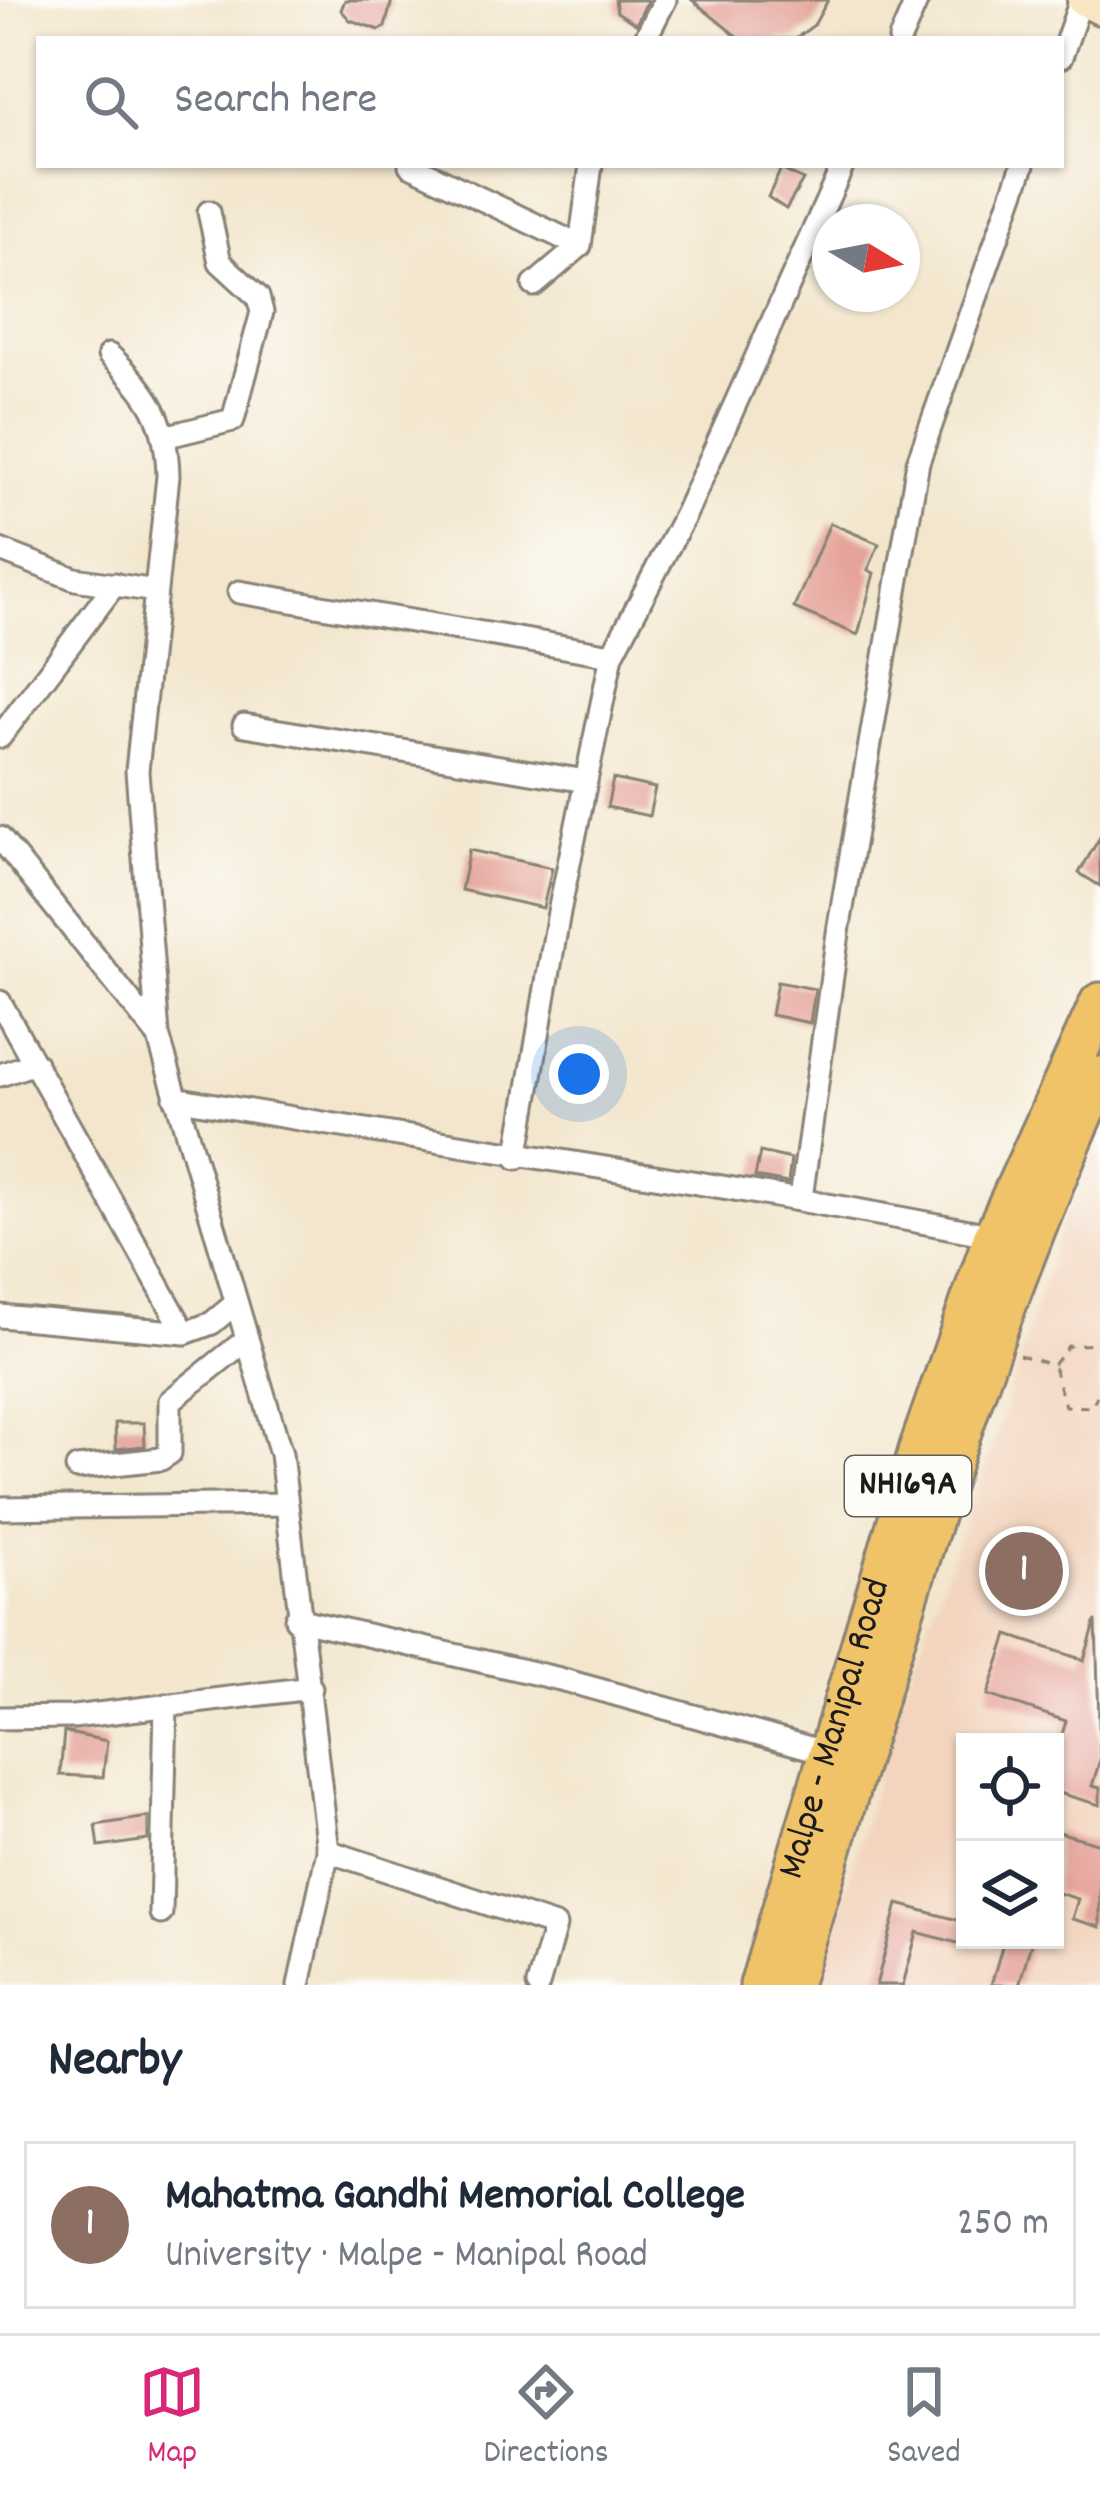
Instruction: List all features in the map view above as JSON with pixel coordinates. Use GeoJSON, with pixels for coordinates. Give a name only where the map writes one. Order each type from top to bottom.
{"type":"FeatureCollection","features":[{"type":"Feature","properties":{"kind":"highway","name":"Malpe - Manipal Road"},"geometry":{"type":"LineString","coordinates":[[791,1985],[920,1448],[994,1236],[1100,1003]]}},
{"type":"Feature","properties":{"kind":"highway","name":"Malpe - Manipal Road"},"geometry":{"type":"LineString","coordinates":[[760,1985],[828,1753],[872,1662],[1042,1203],[1100,1077]]}},
{"type":"Feature","properties":{"kind":"street"},"geometry":{"type":"LineString","coordinates":[[647,36],[665,0]]}},
{"type":"Feature","properties":{"kind":"street"},"geometry":{"type":"LineString","coordinates":[[901,36],[917,0]]}},
{"type":"Feature","properties":{"kind":"street"},"geometry":{"type":"LineString","coordinates":[[1064,49],[1082,0],[1100,9]]}},
{"type":"Feature","properties":{"kind":"street"},"geometry":{"type":"LineString","coordinates":[[416,168],[580,246]]}},
{"type":"Feature","properties":{"kind":"street"},"geometry":{"type":"LineString","coordinates":[[534,285],[580,246],[591,168]]}},
{"type":"Feature","properties":{"kind":"street"},"geometry":{"type":"LineString","coordinates":[[518,1158],[612,655],[686,513],[842,168]]}},
{"type":"Feature","properties":{"kind":"street"},"geometry":{"type":"LineString","coordinates":[[801,1198],[839,926],[918,462],[1022,168]]}},
{"type":"Feature","properties":{"kind":"street"},"geometry":{"type":"LineString","coordinates":[[167,436],[232,419],[262,312],[259,297],[220,262],[209,212]]}},
{"type":"Feature","properties":{"kind":"street"},"geometry":{"type":"LineString","coordinates":[[109,356],[137,381],[167,436],[137,771],[158,1036],[281,1454],[296,1619],[311,1688],[328,1851],[299,1985]]}},
{"type":"Feature","properties":{"kind":"street"},"geometry":{"type":"LineString","coordinates":[[0,550],[54,573],[156,591]]}},
{"type":"Feature","properties":{"kind":"street"},"geometry":{"type":"LineString","coordinates":[[0,737],[115,584]]}},
{"type":"Feature","properties":{"kind":"street"},"geometry":{"type":"LineString","coordinates":[[239,592],[612,655]]}},
{"type":"Feature","properties":{"kind":"street"},"geometry":{"type":"LineString","coordinates":[[244,725],[586,781]]}},
{"type":"Feature","properties":{"kind":"street"},"geometry":{"type":"LineString","coordinates":[[0,838],[158,1036]]}},
{"type":"Feature","properties":{"kind":"street"},"geometry":{"type":"LineString","coordinates":[[0,1002],[185,1333]]}},
{"type":"Feature","properties":{"kind":"street"},"geometry":{"type":"LineString","coordinates":[[0,1075],[35,1063]]}},
{"type":"Feature","properties":{"kind":"street"},"geometry":{"type":"LineString","coordinates":[[175,1098],[518,1158],[801,1198],[994,1236]]}},
{"type":"Feature","properties":{"kind":"street"},"geometry":{"type":"LineString","coordinates":[[0,1316],[185,1333],[212,1323],[236,1303]]}},
{"type":"Feature","properties":{"kind":"street"},"geometry":{"type":"LineString","coordinates":[[76,1468],[161,1460],[170,1453],[170,1401],[247,1339]]}},
{"type":"Feature","properties":{"kind":"street"},"geometry":{"type":"LineString","coordinates":[[0,1508],[285,1504]]}},
{"type":"Feature","properties":{"kind":"street"},"geometry":{"type":"LineString","coordinates":[[296,1619],[560,1679],[828,1753]]}},
{"type":"Feature","properties":{"kind":"street"},"geometry":{"type":"LineString","coordinates":[[0,1718],[73,1717],[311,1688]]}},
{"type":"Feature","properties":{"kind":"street"},"geometry":{"type":"LineString","coordinates":[[161,1913],[166,1705]]}},
{"type":"Feature","properties":{"kind":"street"},"geometry":{"type":"LineString","coordinates":[[328,1851],[555,1926],[538,1985]]}},
{"type":"Feature","properties":{"kind":"path"},"geometry":{"type":"LineString","coordinates":[[987,1346],[1053,1365]]}},
{"type":"Feature","properties":{"kind":"path"},"geometry":{"type":"LineString","coordinates":[[1053,1365],[1068,1346],[1100,1348]]}},
{"type":"Feature","properties":{"kind":"path"},"geometry":{"type":"LineString","coordinates":[[1053,1365],[1065,1406],[1091,1407],[1097,1396]]}},
{"type":"Feature","properties":{"kind":"shaded area"},"geometry":{"type":"Polygon","coordinates":[[[1100,1143],[1100,1985],[818,1985],[897,1708],[997,1433],[1064,1215],[1100,1143]]]}},
{"type":"Feature","properties":{"kind":"building"},"geometry":{"type":"Polygon","coordinates":[[[345,0],[392,0],[385,27],[379,30],[350,20],[341,10],[345,0]]]}},
{"type":"Feature","properties":{"kind":"building"},"geometry":{"type":"Polygon","coordinates":[[[615,0],[648,0],[636,24],[617,12],[615,0]]]}},
{"type":"Feature","properties":{"kind":"building"},"geometry":{"type":"Polygon","coordinates":[[[692,0],[828,0],[814,25],[799,36],[736,36],[692,0]]]}},
{"type":"Feature","properties":{"kind":"building"},"geometry":{"type":"Polygon","coordinates":[[[781,169],[803,180],[786,209],[768,197],[781,169]]]}},
{"type":"Feature","properties":{"kind":"building"},"geometry":{"type":"Polygon","coordinates":[[[830,523],[879,544],[868,570],[874,573],[858,635],[794,608],[830,523]]]}},
{"type":"Feature","properties":{"kind":"building"},"geometry":{"type":"Polygon","coordinates":[[[613,779],[655,788],[649,816],[607,807],[613,779]]]}},
{"type":"Feature","properties":{"kind":"building"},"geometry":{"type":"Polygon","coordinates":[[[1100,837],[1100,886],[1079,873],[1100,837]]]}},
{"type":"Feature","properties":{"kind":"building"},"geometry":{"type":"Polygon","coordinates":[[[469,850],[552,868],[543,908],[461,890],[469,850]]]}},
{"type":"Feature","properties":{"kind":"building"},"geometry":{"type":"Polygon","coordinates":[[[777,982],[815,989],[810,1023],[771,1015],[777,982]]]}},
{"type":"Feature","properties":{"kind":"building"},"geometry":{"type":"Polygon","coordinates":[[[760,1152],[791,1159],[788,1183],[755,1177],[760,1152]]]}},
{"type":"Feature","properties":{"kind":"building"},"geometry":{"type":"Polygon","coordinates":[[[115,1423],[144,1423],[145,1446],[116,1449],[115,1423]]]}},
{"type":"Feature","properties":{"kind":"building"},"geometry":{"type":"Polygon","coordinates":[[[1096,1620],[1100,1760],[1092,1786],[1100,1788],[1100,1805],[1064,1795],[1066,1721],[988,1695],[1008,1635],[1084,1660],[1096,1620]]]}},
{"type":"Feature","properties":{"kind":"building"},"geometry":{"type":"Polygon","coordinates":[[[64,1732],[107,1741],[103,1777],[60,1775],[64,1732]]]}},
{"type":"Feature","properties":{"kind":"building"},"geometry":{"type":"Polygon","coordinates":[[[148,1817],[148,1840],[99,1847],[96,1825],[148,1817]]]}},
{"type":"Feature","properties":{"kind":"building"},"geometry":{"type":"Polygon","coordinates":[[[1064,1834],[1100,1844],[1100,1927],[1072,1919],[1078,1899],[1064,1895],[1064,1834]]]}},
{"type":"Feature","properties":{"kind":"building"},"geometry":{"type":"Polygon","coordinates":[[[898,1904],[956,1920],[956,1943],[917,1932],[903,1985],[876,1985],[898,1904]]]}},
{"type":"Feature","properties":{"kind":"building"},"geometry":{"type":"Polygon","coordinates":[[[1001,1949],[1029,1949],[1019,1985],[991,1985],[1001,1949]]]}},
{"type":"Feature","properties":{"kind":"place","name":"Mahatma Gandhi Memorial College"},"geometry":{"type":"Point","coordinates":[1024,1571]}}]}
